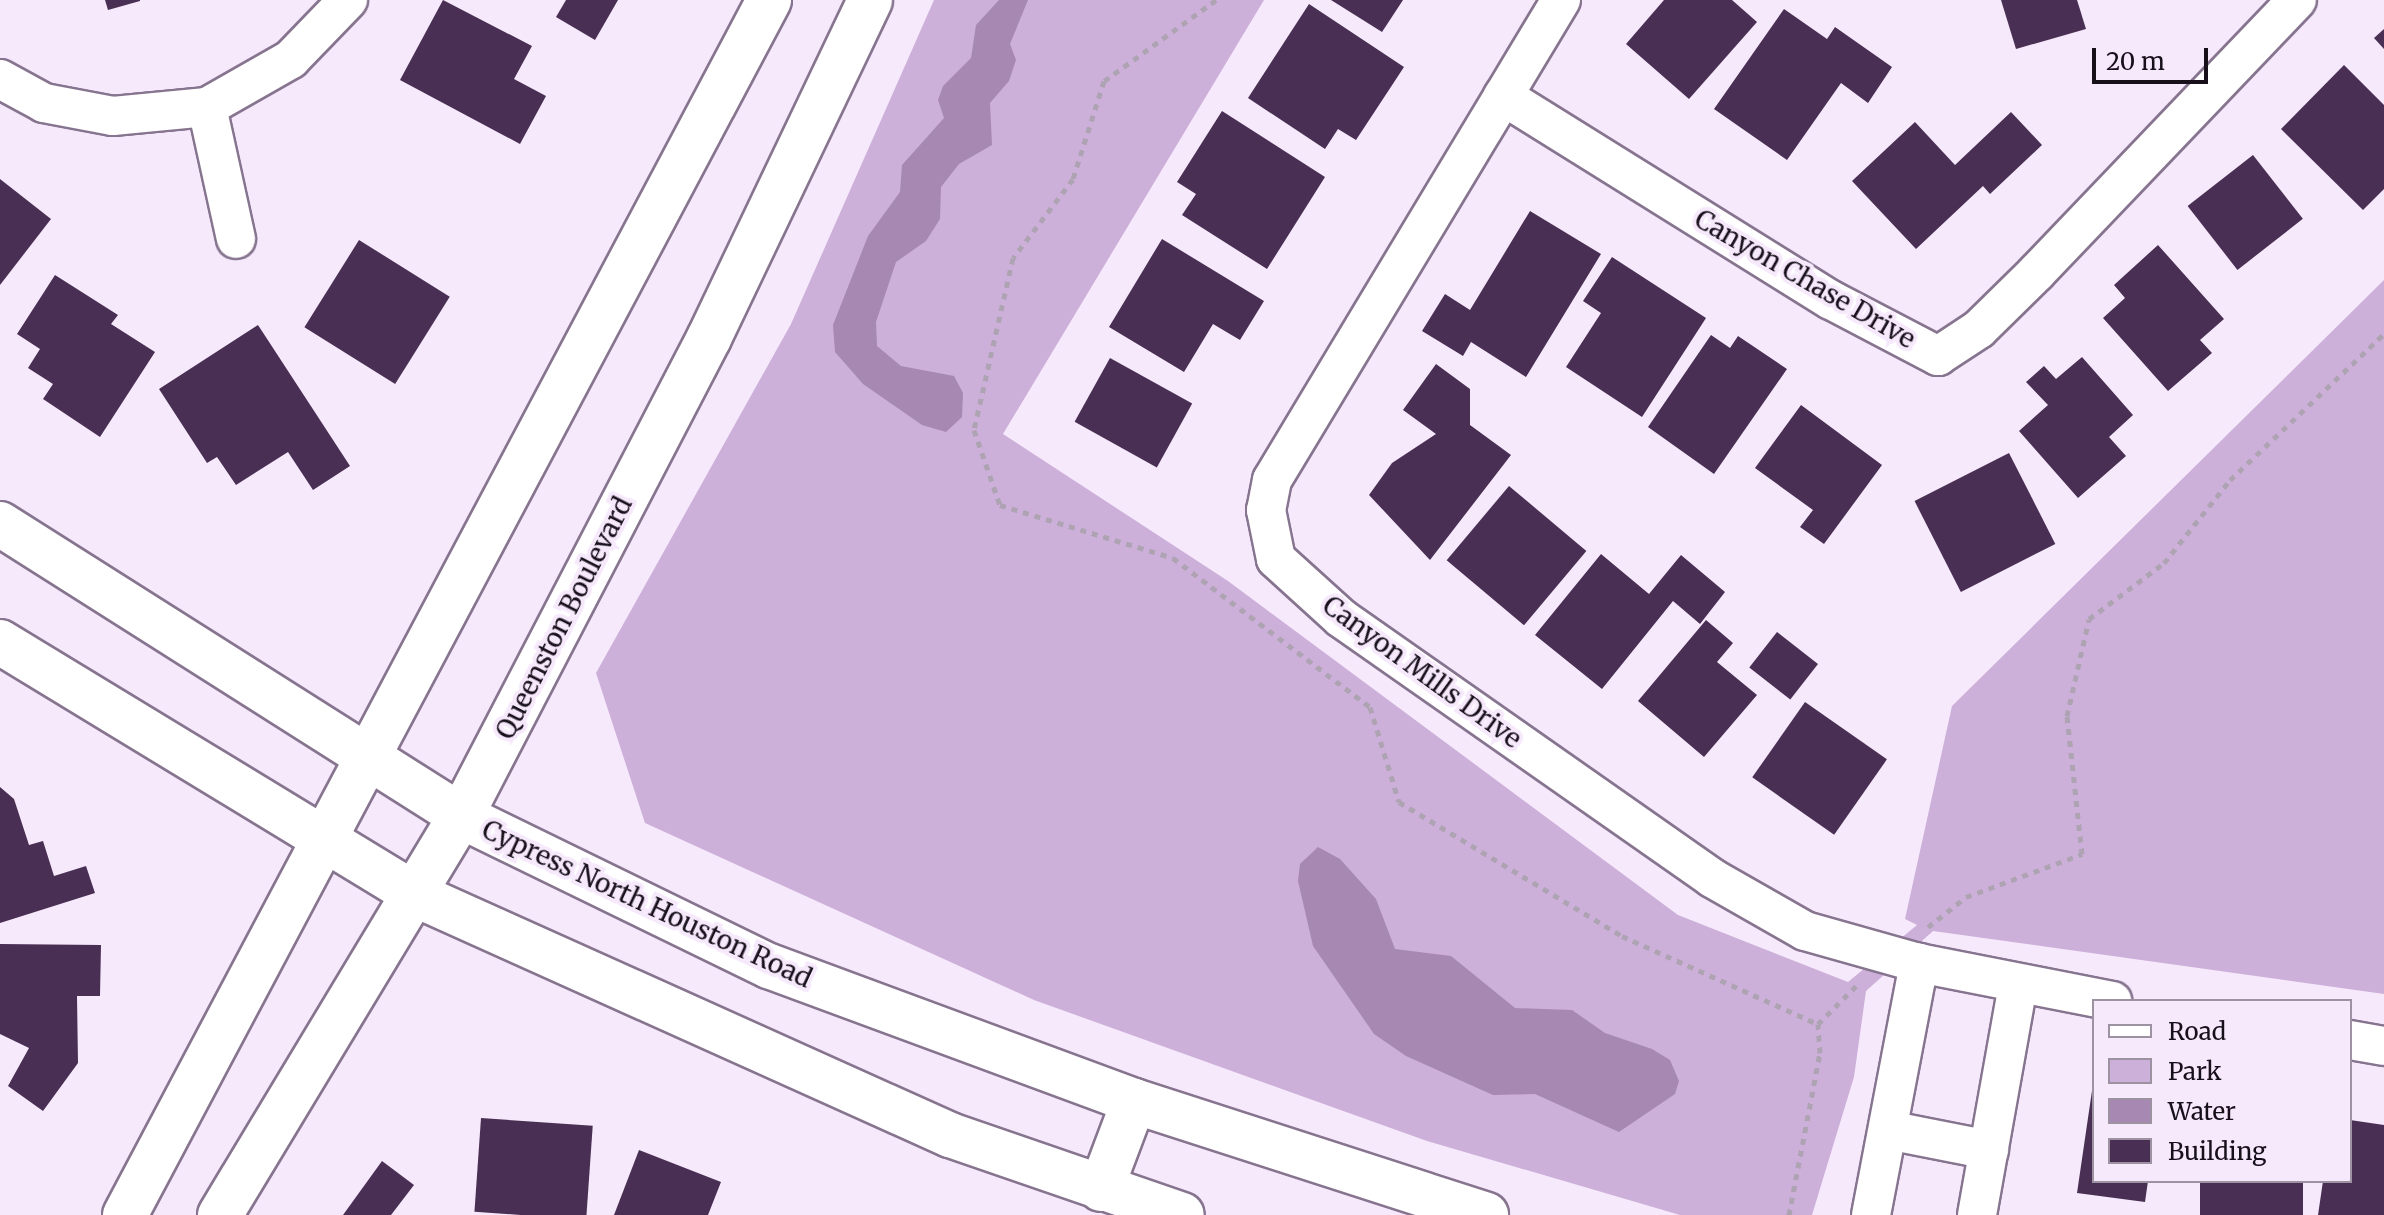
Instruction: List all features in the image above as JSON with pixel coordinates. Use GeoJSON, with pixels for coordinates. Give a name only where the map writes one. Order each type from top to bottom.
{"type":"FeatureCollection","features":[{"type":"Feature","properties":{"kind":"main road"},"geometry":{"type":"LineString","coordinates":[[125,1215],[328,843],[769,0]]}},
{"type":"Feature","properties":{"kind":"main road","name":"Queenston Boulevard"},"geometry":{"type":"LineString","coordinates":[[220,1215],[461,816],[709,338],[870,0]]}},
{"type":"Feature","properties":{"kind":"main road","name":"Cypress North Houston Road"},"geometry":{"type":"LineString","coordinates":[[0,524],[461,816],[769,966],[1134,1101],[1486,1215]]}},
{"type":"Feature","properties":{"kind":"main road"},"geometry":{"type":"LineString","coordinates":[[0,642],[414,894],[950,1135],[1182,1215]]}},
{"type":"Feature","properties":{"kind":"main road"},"geometry":{"type":"LineString","coordinates":[[1101,1189],[1134,1101]]}},
{"type":"Feature","properties":{"kind":"street"},"geometry":{"type":"LineString","coordinates":[[0,79],[44,103],[113,116],[207,107],[291,59],[348,0]]}},
{"type":"Feature","properties":{"kind":"street","name":"Canyon Mills Drive"},"geometry":{"type":"LineString","coordinates":[[1561,0],[1272,480],[1266,510],[1276,559],[1341,618],[1712,878],[1805,931],[1905,960],[2100,999]]}},
{"type":"Feature","properties":{"kind":"street","name":"Canyon Chase Drive"},"geometry":{"type":"LineString","coordinates":[[1503,96],[1831,300],[1938,356],[1979,329],[2027,282],[2283,5]]}},
{"type":"Feature","properties":{"kind":"street"},"geometry":{"type":"LineString","coordinates":[[207,107],[236,239]]}},
{"type":"Feature","properties":{"kind":"street"},"geometry":{"type":"LineString","coordinates":[[1871,1215],[1888,1130],[1905,960]]}},
{"type":"Feature","properties":{"kind":"street"},"geometry":{"type":"LineString","coordinates":[[1977,1215],[2018,985]]}},
{"type":"Feature","properties":{"kind":"street"},"geometry":{"type":"LineString","coordinates":[[2352,1040],[2384,1046]]}},
{"type":"Feature","properties":{"kind":"street"},"geometry":{"type":"LineString","coordinates":[[1888,1130],[1989,1150]]}},
{"type":"Feature","properties":{"kind":"path"},"geometry":{"type":"LineString","coordinates":[[1789,1215],[1820,1053],[1818,1024],[1905,960],[1966,897],[2082,854],[2067,716],[2089,619],[2164,563],[2230,480],[2384,334]]}},
{"type":"Feature","properties":{"kind":"green space"},"geometry":{"type":"Polygon","coordinates":[[[934,0],[1264,0],[1003,434],[1228,581],[1678,915],[1848,982],[1917,925],[1905,919],[1952,706],[2384,280],[2384,994],[1933,931],[1866,991],[1854,1077],[1812,1215],[1680,1215],[1427,1141],[1034,1000],[645,823],[596,673],[791,324],[934,0]]]}},
{"type":"Feature","properties":{"kind":"water"},"geometry":{"type":"Polygon","coordinates":[[[999,0],[1028,0],[1010,44],[1016,60],[1009,81],[990,103],[992,145],[959,164],[941,187],[940,219],[926,241],[896,262],[876,322],[877,346],[901,366],[954,376],[963,393],[962,417],[946,432],[922,425],[863,384],[835,352],[833,325],[868,236],[900,192],[902,165],[944,118],[938,100],[943,86],[971,58],[976,25],[999,0]]]}},
{"type":"Feature","properties":{"kind":"water"},"geometry":{"type":"Polygon","coordinates":[[[1318,847],[1340,859],[1376,899],[1395,949],[1451,956],[1515,1008],[1572,1010],[1605,1033],[1652,1049],[1670,1060],[1679,1081],[1675,1094],[1619,1132],[1535,1094],[1493,1095],[1406,1056],[1374,1034],[1313,946],[1298,881],[1300,864],[1318,847]]]}},
{"type":"Feature","properties":{"kind":"building"},"geometry":{"type":"Polygon","coordinates":[[[105,0],[140,0],[140,1],[108,10],[105,0]]]}},
{"type":"Feature","properties":{"kind":"building"},"geometry":{"type":"Polygon","coordinates":[[[443,0],[532,46],[514,79],[546,96],[520,144],[400,80],[443,0]]]}},
{"type":"Feature","properties":{"kind":"building"},"geometry":{"type":"Polygon","coordinates":[[[566,0],[618,0],[595,40],[556,17],[566,0]]]}},
{"type":"Feature","properties":{"kind":"building"},"geometry":{"type":"Polygon","coordinates":[[[1331,0],[1403,0],[1382,32],[1331,0]]]}},
{"type":"Feature","properties":{"kind":"building"},"geometry":{"type":"Polygon","coordinates":[[[1664,0],[1732,0],[1757,22],[1689,99],[1626,44],[1664,0]]]}},
{"type":"Feature","properties":{"kind":"building"},"geometry":{"type":"Polygon","coordinates":[[[2001,0],[2077,0],[2086,29],[2016,49],[2001,0]]]}},
{"type":"Feature","properties":{"kind":"building"},"geometry":{"type":"Polygon","coordinates":[[[1309,4],[1404,67],[1356,140],[1338,129],[1325,149],[1248,98],[1309,4]]]}},
{"type":"Feature","properties":{"kind":"building"},"geometry":{"type":"Polygon","coordinates":[[[1784,9],[1827,39],[1835,27],[1892,67],[1868,103],[1841,83],[1787,160],[1714,109],[1784,9]]]}},
{"type":"Feature","properties":{"kind":"building"},"geometry":{"type":"Polygon","coordinates":[[[2384,29],[2384,49],[2374,38],[2384,29]]]}},
{"type":"Feature","properties":{"kind":"building"},"geometry":{"type":"Polygon","coordinates":[[[2344,65],[2384,105],[2384,189],[2363,210],[2281,129],[2344,65]]]}},
{"type":"Feature","properties":{"kind":"building"},"geometry":{"type":"Polygon","coordinates":[[[1222,111],[1325,177],[1267,269],[1182,215],[1196,194],[1177,182],[1222,111]]]}},
{"type":"Feature","properties":{"kind":"building"},"geometry":{"type":"Polygon","coordinates":[[[2011,112],[2042,145],[1990,194],[1983,186],[1916,249],[1852,181],[1915,122],[1955,165],[2011,112]]]}},
{"type":"Feature","properties":{"kind":"building"},"geometry":{"type":"Polygon","coordinates":[[[2253,155],[2303,219],[2237,270],[2188,206],[2253,155]]]}},
{"type":"Feature","properties":{"kind":"building"},"geometry":{"type":"Polygon","coordinates":[[[0,179],[51,219],[0,285],[0,179]]]}},
{"type":"Feature","properties":{"kind":"building"},"geometry":{"type":"Polygon","coordinates":[[[1530,211],[1601,254],[1526,377],[1471,342],[1463,356],[1422,331],[1445,294],[1470,310],[1530,211]]]}},
{"type":"Feature","properties":{"kind":"building"},"geometry":{"type":"Polygon","coordinates":[[[1162,239],[1264,301],[1240,340],[1213,324],[1184,372],[1109,327],[1162,239]]]}},
{"type":"Feature","properties":{"kind":"building"},"geometry":{"type":"Polygon","coordinates":[[[359,240],[450,297],[395,384],[304,327],[359,240]]]}},
{"type":"Feature","properties":{"kind":"building"},"geometry":{"type":"Polygon","coordinates":[[[2158,245],[2224,319],[2200,340],[2212,353],[2168,391],[2103,318],[2125,298],[2114,285],[2158,245]]]}},
{"type":"Feature","properties":{"kind":"building"},"geometry":{"type":"Polygon","coordinates":[[[1612,257],[1706,318],[1642,417],[1566,367],[1601,313],[1583,301],[1612,257]]]}},
{"type":"Feature","properties":{"kind":"building"},"geometry":{"type":"Polygon","coordinates":[[[55,275],[118,315],[111,324],[155,352],[100,437],[43,399],[53,384],[28,368],[40,349],[17,334],[55,275]]]}},
{"type":"Feature","properties":{"kind":"building"},"geometry":{"type":"Polygon","coordinates":[[[258,325],[350,466],[313,490],[288,452],[236,485],[217,457],[207,463],[159,389],[258,325]]]}},
{"type":"Feature","properties":{"kind":"building"},"geometry":{"type":"Polygon","coordinates":[[[1711,335],[1730,348],[1738,336],[1787,369],[1714,474],[1648,427],[1711,335]]]}},
{"type":"Feature","properties":{"kind":"building"},"geometry":{"type":"Polygon","coordinates":[[[2082,357],[2133,415],[2109,437],[2126,456],[2078,498],[2019,431],[2048,405],[2026,382],[2044,366],[2056,379],[2082,357]]]}},
{"type":"Feature","properties":{"kind":"building"},"geometry":{"type":"Polygon","coordinates":[[[1110,358],[1192,404],[1157,467],[1075,422],[1110,358]]]}},
{"type":"Feature","properties":{"kind":"building"},"geometry":{"type":"Polygon","coordinates":[[[1436,364],[1470,389],[1470,425],[1511,455],[1430,560],[1369,495],[1392,463],[1436,434],[1403,410],[1436,364]]]}},
{"type":"Feature","properties":{"kind":"building"},"geometry":{"type":"Polygon","coordinates":[[[1801,405],[1882,465],[1824,544],[1800,527],[1813,510],[1755,468],[1801,405]]]}},
{"type":"Feature","properties":{"kind":"building"},"geometry":{"type":"Polygon","coordinates":[[[2009,453],[2055,544],[1961,592],[1915,501],[2009,453]]]}},
{"type":"Feature","properties":{"kind":"building"},"geometry":{"type":"Polygon","coordinates":[[[1509,486],[1586,551],[1524,625],[1447,560],[1509,486]]]}},
{"type":"Feature","properties":{"kind":"building"},"geometry":{"type":"Polygon","coordinates":[[[1601,554],[1649,594],[1681,555],[1725,592],[1700,624],[1673,601],[1602,689],[1535,635],[1601,554]]]}},
{"type":"Feature","properties":{"kind":"building"},"geometry":{"type":"Polygon","coordinates":[[[1706,620],[1733,643],[1717,662],[1757,695],[1704,757],[1638,701],[1706,620]]]}},
{"type":"Feature","properties":{"kind":"building"},"geometry":{"type":"Polygon","coordinates":[[[1777,632],[1818,664],[1790,699],[1749,667],[1777,632]]]}},
{"type":"Feature","properties":{"kind":"building"},"geometry":{"type":"Polygon","coordinates":[[[1805,702],[1887,759],[1834,835],[1752,777],[1805,702]]]}},
{"type":"Feature","properties":{"kind":"building"},"geometry":{"type":"Polygon","coordinates":[[[0,787],[14,799],[29,845],[43,841],[54,876],[86,866],[95,893],[0,923],[0,787]]]}},
{"type":"Feature","properties":{"kind":"building"},"geometry":{"type":"Polygon","coordinates":[[[0,944],[101,945],[100,996],[77,996],[78,1063],[43,1111],[8,1086],[29,1048],[0,1034],[0,944]]]}},
{"type":"Feature","properties":{"kind":"building"},"geometry":{"type":"Polygon","coordinates":[[[2092,1091],[2092,1183],[2148,1183],[2145,1202],[2077,1193],[2092,1091]]]}},
{"type":"Feature","properties":{"kind":"building"},"geometry":{"type":"Polygon","coordinates":[[[481,1118],[593,1126],[586,1215],[474,1212],[481,1118]]]}},
{"type":"Feature","properties":{"kind":"building"},"geometry":{"type":"Polygon","coordinates":[[[2352,1120],[2384,1125],[2384,1215],[2318,1215],[2323,1183],[2352,1183],[2352,1120]]]}},
{"type":"Feature","properties":{"kind":"building"},"geometry":{"type":"Polygon","coordinates":[[[639,1150],[721,1182],[708,1215],[614,1215],[639,1150]]]}},
{"type":"Feature","properties":{"kind":"building"},"geometry":{"type":"Polygon","coordinates":[[[382,1161],[414,1185],[391,1215],[343,1215],[382,1161]]]}},
{"type":"Feature","properties":{"kind":"building"},"geometry":{"type":"Polygon","coordinates":[[[2200,1183],[2303,1183],[2303,1215],[2200,1215],[2200,1183]]]}}]}
